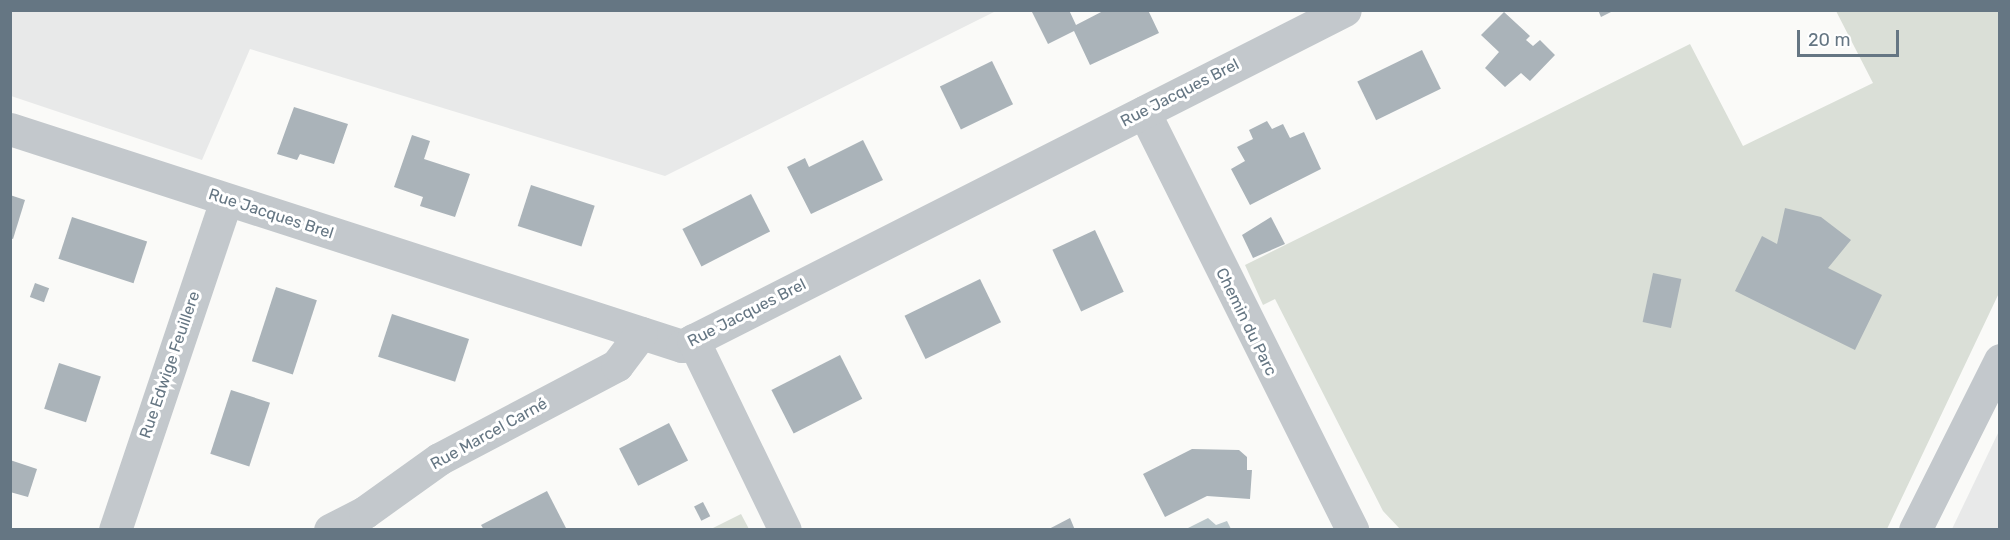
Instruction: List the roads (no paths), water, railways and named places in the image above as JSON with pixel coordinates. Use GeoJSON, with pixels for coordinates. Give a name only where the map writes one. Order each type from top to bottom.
{"type":"FeatureCollection","features":[{"type":"Feature","properties":{"kind":"street","name":"Rue Jacques Brel"},"geometry":{"type":"LineString","coordinates":[[10,129],[682,346],[1345,10]]}},
{"type":"Feature","properties":{"kind":"street","name":"Chemin du Parc"},"geometry":{"type":"LineString","coordinates":[[1144,111],[1353,530]]}},
{"type":"Feature","properties":{"kind":"street","name":"Rue Edwige Feuillere"},"geometry":{"type":"LineString","coordinates":[[115,530],[225,200]]}},
{"type":"Feature","properties":{"kind":"street","name":"Rue Marcel Carné"},"geometry":{"type":"LineString","coordinates":[[330,530],[366,512],[439,459],[617,365],[641,333]]}},
{"type":"Feature","properties":{"kind":"street"},"geometry":{"type":"LineString","coordinates":[[693,340],[785,530]]}},
{"type":"Feature","properties":{"kind":"street"},"geometry":{"type":"LineString","coordinates":[[1915,530],[2000,360]]}}]}
